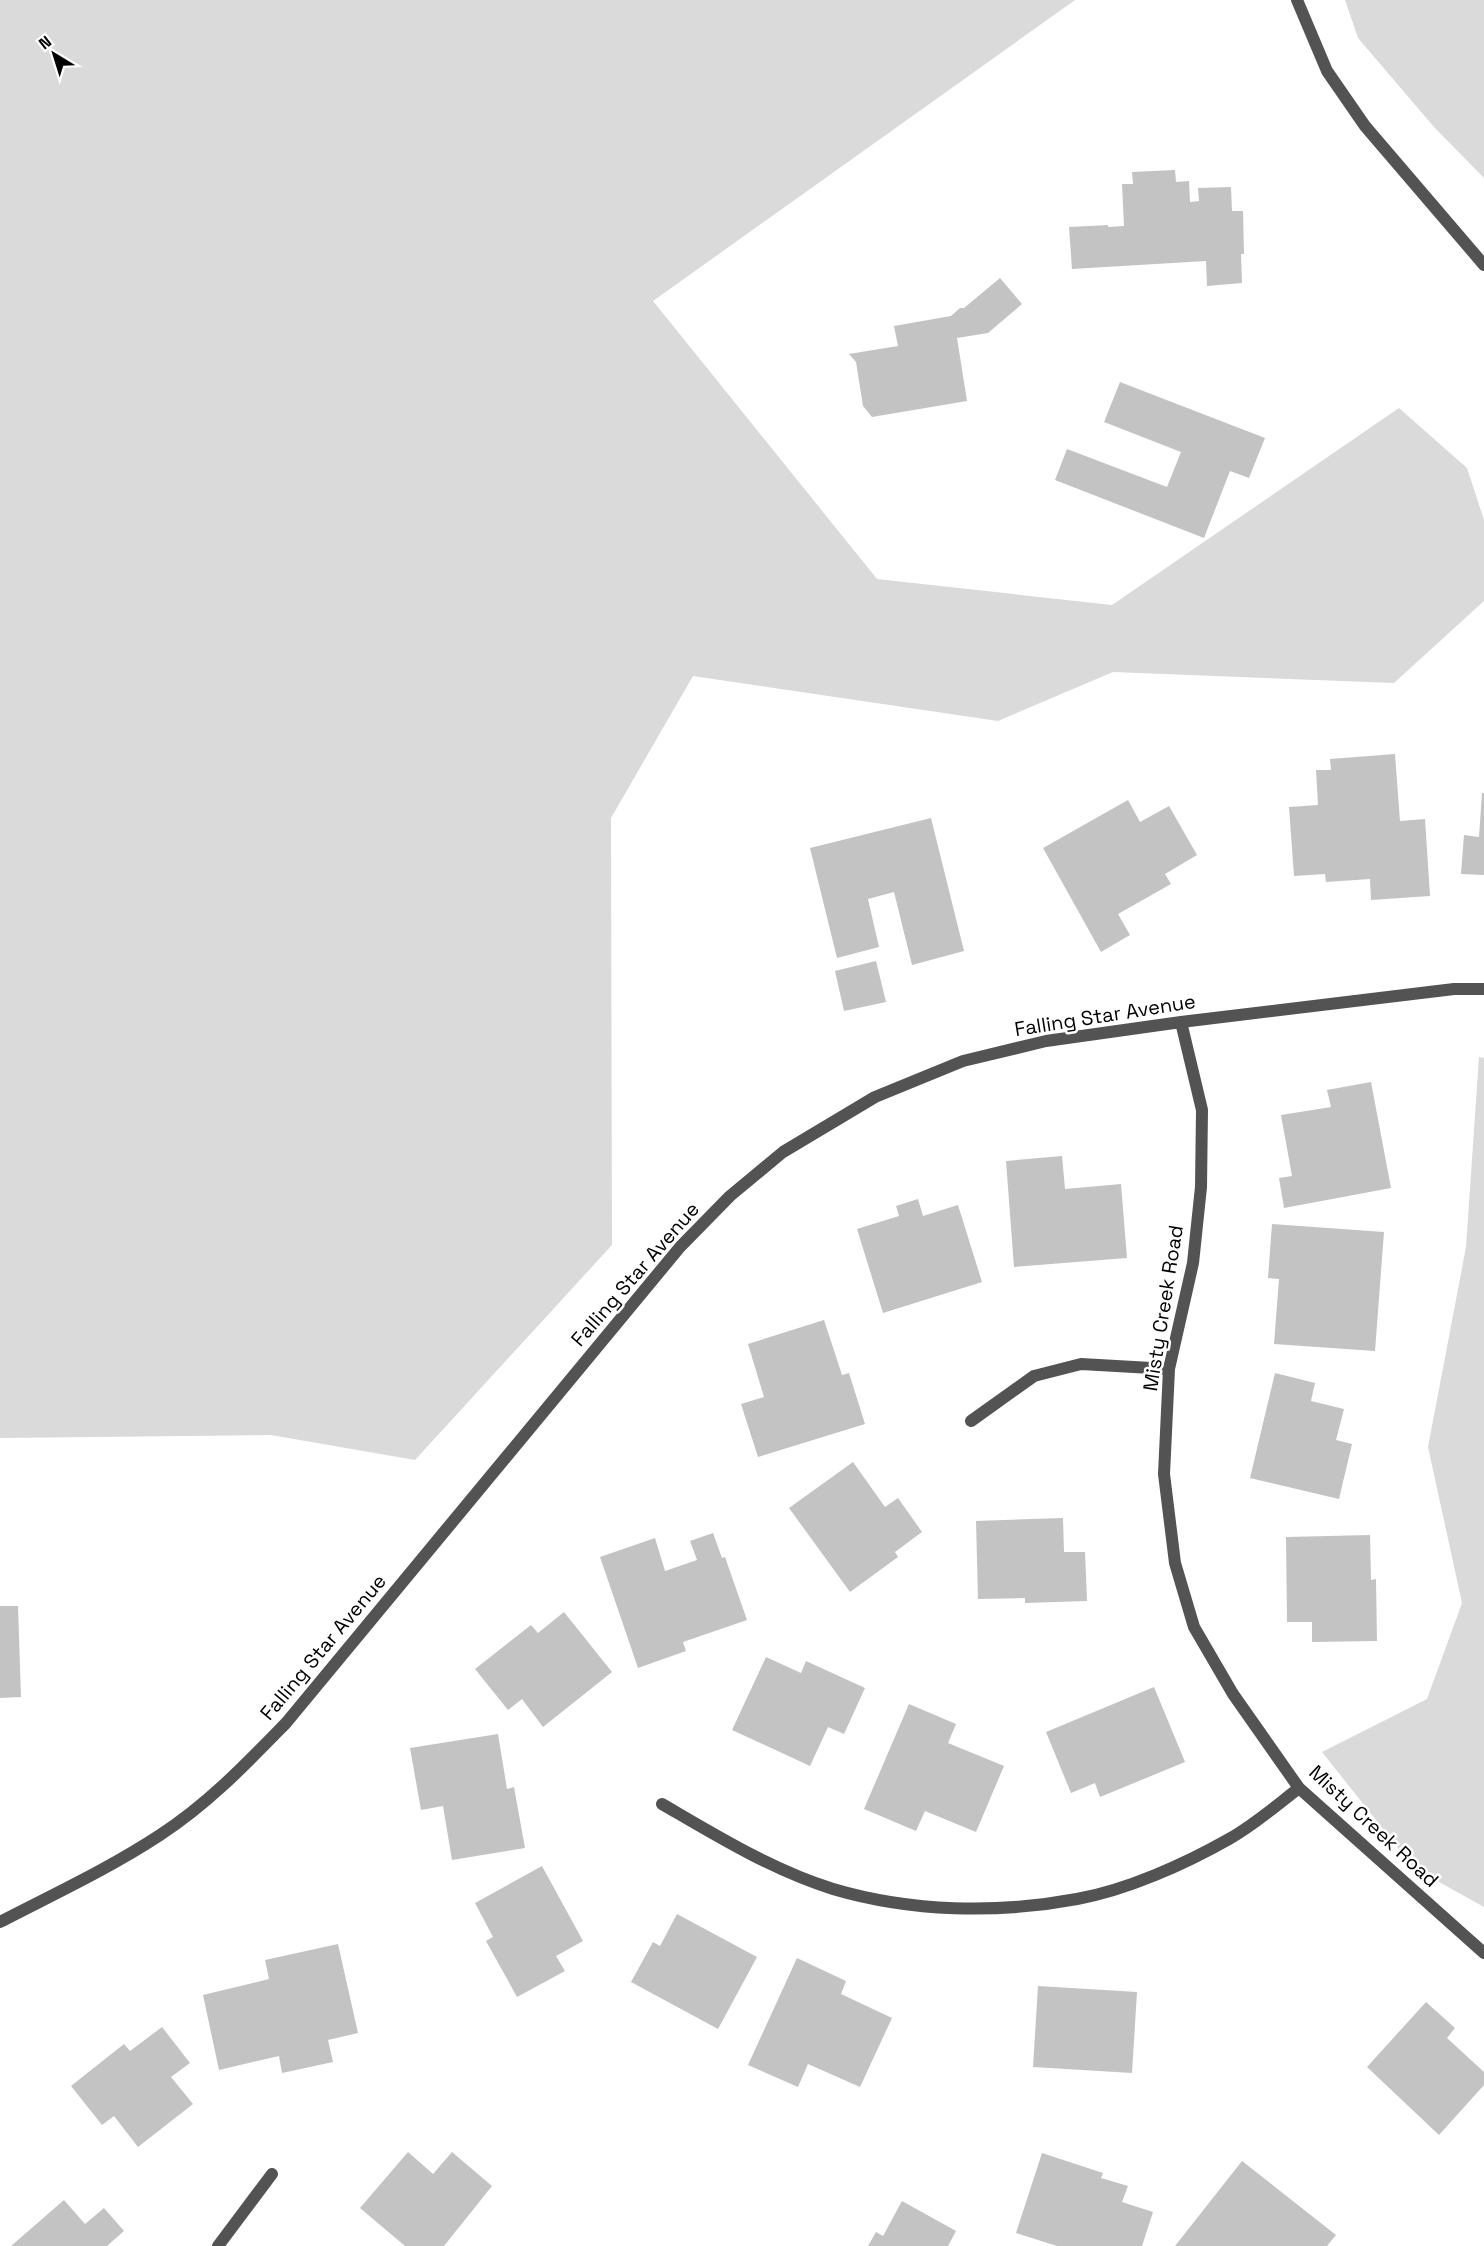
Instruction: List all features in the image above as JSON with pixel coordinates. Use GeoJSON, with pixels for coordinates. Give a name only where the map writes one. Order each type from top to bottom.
{"type":"FeatureCollection","features":[{"type":"Feature","properties":{"kind":"street"},"geometry":{"type":"LineString","coordinates":[[1297,0],[1327,71],[1365,126],[1484,265]]}},
{"type":"Feature","properties":{"kind":"street","name":"Falling Star Avenue"},"geometry":{"type":"LineString","coordinates":[[0,1922],[109,1866],[162,1834],[218,1791],[286,1723],[680,1247],[730,1196],[783,1152],[875,1097],[963,1061],[1046,1041],[1454,989],[1484,989]]}},
{"type":"Feature","properties":{"kind":"street","name":"Misty Creek Road"},"geometry":{"type":"LineString","coordinates":[[1181,1022],[1202,1110],[1202,1187],[1193,1263],[1169,1369],[1164,1474],[1175,1563],[1194,1627],[1233,1694],[1299,1788],[1484,1953]]}},
{"type":"Feature","properties":{"kind":"street"},"geometry":{"type":"LineString","coordinates":[[971,1421],[1034,1376],[1081,1364],[1169,1369]]}},
{"type":"Feature","properties":{"kind":"street"},"geometry":{"type":"LineString","coordinates":[[662,1804],[750,1856],[833,1889],[908,1905],[990,1909],[1078,1899],[1153,1876],[1231,1838],[1299,1788]]}},
{"type":"Feature","properties":{"kind":"street"},"geometry":{"type":"LineString","coordinates":[[218,2246],[272,2174]]}},
{"type":"Feature","properties":{"kind":"shaded area"},"geometry":{"type":"Polygon","coordinates":[[[0,0],[1075,0],[653,301],[877,579],[1112,605],[1399,408],[1467,468],[1484,520],[1484,601],[1394,683],[1113,672],[998,721],[693,676],[611,818],[612,1245],[415,1460],[271,1435],[0,1438],[0,0]]]}},
{"type":"Feature","properties":{"kind":"shaded area"},"geometry":{"type":"Polygon","coordinates":[[[1345,0],[1484,0],[1484,178],[1434,127],[1358,38],[1345,0]]]}},
{"type":"Feature","properties":{"kind":"shaded area"},"geometry":{"type":"Polygon","coordinates":[[[1479,1057],[1484,1058],[1484,1907],[1414,1868],[1322,1752],[1427,1699],[1462,1603],[1428,1447],[1466,1247],[1479,1057]]]}},
{"type":"Feature","properties":{"kind":"building"},"geometry":{"type":"Polygon","coordinates":[[[1175,170],[1176,182],[1189,181],[1190,202],[1199,201],[1198,188],[1231,187],[1232,211],[1243,211],[1242,283],[1207,286],[1206,261],[1072,269],[1069,227],[1124,226],[1122,184],[1133,184],[1132,172],[1175,170]]]}},
{"type":"Feature","properties":{"kind":"building"},"geometry":{"type":"Polygon","coordinates":[[[1000,278],[1022,304],[988,333],[957,338],[967,401],[872,417],[863,406],[856,362],[849,354],[898,346],[894,326],[951,316],[1000,278]]]}},
{"type":"Feature","properties":{"kind":"building"},"geometry":{"type":"Polygon","coordinates":[[[1120,382],[1265,438],[1249,478],[1230,471],[1204,538],[1055,480],[1067,449],[1167,487],[1181,452],[1104,422],[1120,382]]]}},
{"type":"Feature","properties":{"kind":"building"},"geometry":{"type":"Polygon","coordinates":[[[1395,754],[1400,821],[1425,819],[1430,896],[1371,900],[1370,879],[1326,882],[1325,874],[1294,876],[1289,807],[1318,805],[1316,770],[1331,770],[1330,759],[1395,754]]]}},
{"type":"Feature","properties":{"kind":"building"},"geometry":{"type":"Polygon","coordinates":[[[1482,793],[1484,793],[1484,875],[1461,874],[1464,835],[1479,837],[1482,793]]]}},
{"type":"Feature","properties":{"kind":"building"},"geometry":{"type":"Polygon","coordinates":[[[1128,800],[1140,822],[1169,806],[1197,855],[1165,874],[1171,884],[1118,914],[1130,935],[1101,952],[1043,848],[1128,800]]]}},
{"type":"Feature","properties":{"kind":"building"},"geometry":{"type":"Polygon","coordinates":[[[931,818],[964,951],[912,965],[894,892],[868,899],[879,947],[837,958],[810,848],[931,818]]]}},
{"type":"Feature","properties":{"kind":"building"},"geometry":{"type":"Polygon","coordinates":[[[876,961],[886,1002],[844,1011],[835,971],[876,961]]]}},
{"type":"Feature","properties":{"kind":"building"},"geometry":{"type":"Polygon","coordinates":[[[1371,1082],[1391,1188],[1284,1208],[1279,1178],[1292,1176],[1281,1115],[1331,1107],[1327,1090],[1371,1082]]]}},
{"type":"Feature","properties":{"kind":"building"},"geometry":{"type":"Polygon","coordinates":[[[1062,1156],[1065,1189],[1121,1184],[1127,1258],[1014,1267],[1006,1161],[1062,1156]]]}},
{"type":"Feature","properties":{"kind":"building"},"geometry":{"type":"Polygon","coordinates":[[[918,1199],[923,1216],[958,1205],[982,1282],[883,1313],[857,1229],[899,1216],[896,1206],[918,1199]]]}},
{"type":"Feature","properties":{"kind":"building"},"geometry":{"type":"Polygon","coordinates":[[[1272,1224],[1384,1232],[1375,1351],[1274,1344],[1279,1279],[1268,1278],[1272,1224]]]}},
{"type":"Feature","properties":{"kind":"building"},"geometry":{"type":"Polygon","coordinates":[[[824,1320],[842,1375],[849,1373],[865,1424],[758,1457],[741,1404],[764,1397],[748,1344],[824,1320]]]}},
{"type":"Feature","properties":{"kind":"building"},"geometry":{"type":"Polygon","coordinates":[[[1275,1373],[1315,1383],[1311,1401],[1344,1409],[1336,1440],[1352,1444],[1339,1499],[1250,1478],[1275,1373]]]}},
{"type":"Feature","properties":{"kind":"building"},"geometry":{"type":"Polygon","coordinates":[[[853,1462],[885,1507],[898,1498],[922,1532],[895,1552],[898,1557],[850,1592],[789,1508],[853,1462]]]}},
{"type":"Feature","properties":{"kind":"building"},"geometry":{"type":"Polygon","coordinates":[[[1063,1518],[1064,1552],[1085,1552],[1087,1601],[1025,1603],[1025,1598],[978,1599],[976,1521],[1063,1518]]]}},
{"type":"Feature","properties":{"kind":"building"},"geometry":{"type":"Polygon","coordinates":[[[713,1533],[722,1558],[725,1557],[747,1620],[683,1642],[686,1651],[638,1668],[600,1557],[655,1538],[665,1571],[697,1560],[690,1541],[713,1533]]]}},
{"type":"Feature","properties":{"kind":"building"},"geometry":{"type":"Polygon","coordinates":[[[1370,1535],[1371,1580],[1376,1579],[1377,1641],[1312,1642],[1312,1622],[1287,1622],[1286,1537],[1370,1535]]]}},
{"type":"Feature","properties":{"kind":"building"},"geometry":{"type":"Polygon","coordinates":[[[0,1606],[18,1606],[21,1697],[0,1698],[0,1606]]]}},
{"type":"Feature","properties":{"kind":"building"},"geometry":{"type":"Polygon","coordinates":[[[564,1612],[612,1672],[543,1727],[522,1699],[508,1710],[475,1669],[531,1625],[538,1633],[564,1612]]]}},
{"type":"Feature","properties":{"kind":"building"},"geometry":{"type":"Polygon","coordinates":[[[766,1657],[801,1673],[806,1661],[865,1688],[844,1734],[828,1727],[810,1766],[732,1730],[766,1657]]]}},
{"type":"Feature","properties":{"kind":"building"},"geometry":{"type":"Polygon","coordinates":[[[1154,1687],[1185,1762],[1100,1797],[1095,1783],[1071,1793],[1046,1732],[1154,1687]]]}},
{"type":"Feature","properties":{"kind":"building"},"geometry":{"type":"Polygon","coordinates":[[[909,1704],[956,1724],[948,1743],[1004,1766],[976,1832],[925,1811],[916,1831],[864,1809],[909,1704]]]}},
{"type":"Feature","properties":{"kind":"building"},"geometry":{"type":"Polygon","coordinates":[[[498,1734],[507,1789],[514,1787],[525,1848],[452,1860],[443,1806],[421,1810],[410,1748],[498,1734]]]}},
{"type":"Feature","properties":{"kind":"building"},"geometry":{"type":"Polygon","coordinates":[[[542,1866],[583,1941],[556,1956],[565,1971],[517,1997],[486,1941],[493,1937],[475,1903],[542,1866]]]}},
{"type":"Feature","properties":{"kind":"building"},"geometry":{"type":"Polygon","coordinates":[[[677,1914],[757,1957],[718,2029],[631,1982],[653,1942],[660,1946],[677,1914]]]}},
{"type":"Feature","properties":{"kind":"building"},"geometry":{"type":"Polygon","coordinates":[[[338,1944],[358,2033],[328,2040],[333,2062],[282,2073],[279,2056],[219,2070],[203,1995],[269,1979],[265,1960],[338,1944]]]}},
{"type":"Feature","properties":{"kind":"building"},"geometry":{"type":"Polygon","coordinates":[[[797,1958],[846,1981],[841,1994],[892,2018],[860,2087],[808,2064],[798,2087],[748,2065],[797,1958]]]}},
{"type":"Feature","properties":{"kind":"building"},"geometry":{"type":"Polygon","coordinates":[[[1038,1986],[1137,1992],[1132,2073],[1033,2067],[1038,1986]]]}},
{"type":"Feature","properties":{"kind":"building"},"geometry":{"type":"Polygon","coordinates":[[[1426,2002],[1455,2028],[1447,2038],[1484,2072],[1484,2085],[1439,2135],[1367,2067],[1426,2002]]]}},
{"type":"Feature","properties":{"kind":"building"},"geometry":{"type":"Polygon","coordinates":[[[162,2027],[190,2063],[171,2077],[193,2104],[138,2147],[114,2116],[102,2125],[71,2086],[124,2044],[130,2051],[162,2027]]]}},
{"type":"Feature","properties":{"kind":"building"},"geometry":{"type":"Polygon","coordinates":[[[408,2152],[433,2174],[452,2152],[492,2186],[444,2246],[405,2246],[360,2208],[408,2152]]]}},
{"type":"Feature","properties":{"kind":"building"},"geometry":{"type":"Polygon","coordinates":[[[1042,2153],[1103,2173],[1101,2178],[1128,2186],[1122,2202],[1153,2212],[1142,2246],[1057,2246],[1016,2233],[1042,2153]]]}},
{"type":"Feature","properties":{"kind":"building"},"geometry":{"type":"Polygon","coordinates":[[[1242,2161],[1336,2235],[1327,2246],[1175,2246],[1242,2161]]]}},
{"type":"Feature","properties":{"kind":"building"},"geometry":{"type":"Polygon","coordinates":[[[64,2200],[85,2224],[104,2208],[124,2231],[107,2246],[11,2246],[64,2200]]]}},
{"type":"Feature","properties":{"kind":"building"},"geometry":{"type":"Polygon","coordinates":[[[902,2201],[956,2231],[948,2246],[868,2246],[876,2232],[883,2236],[902,2201]]]}}]}
